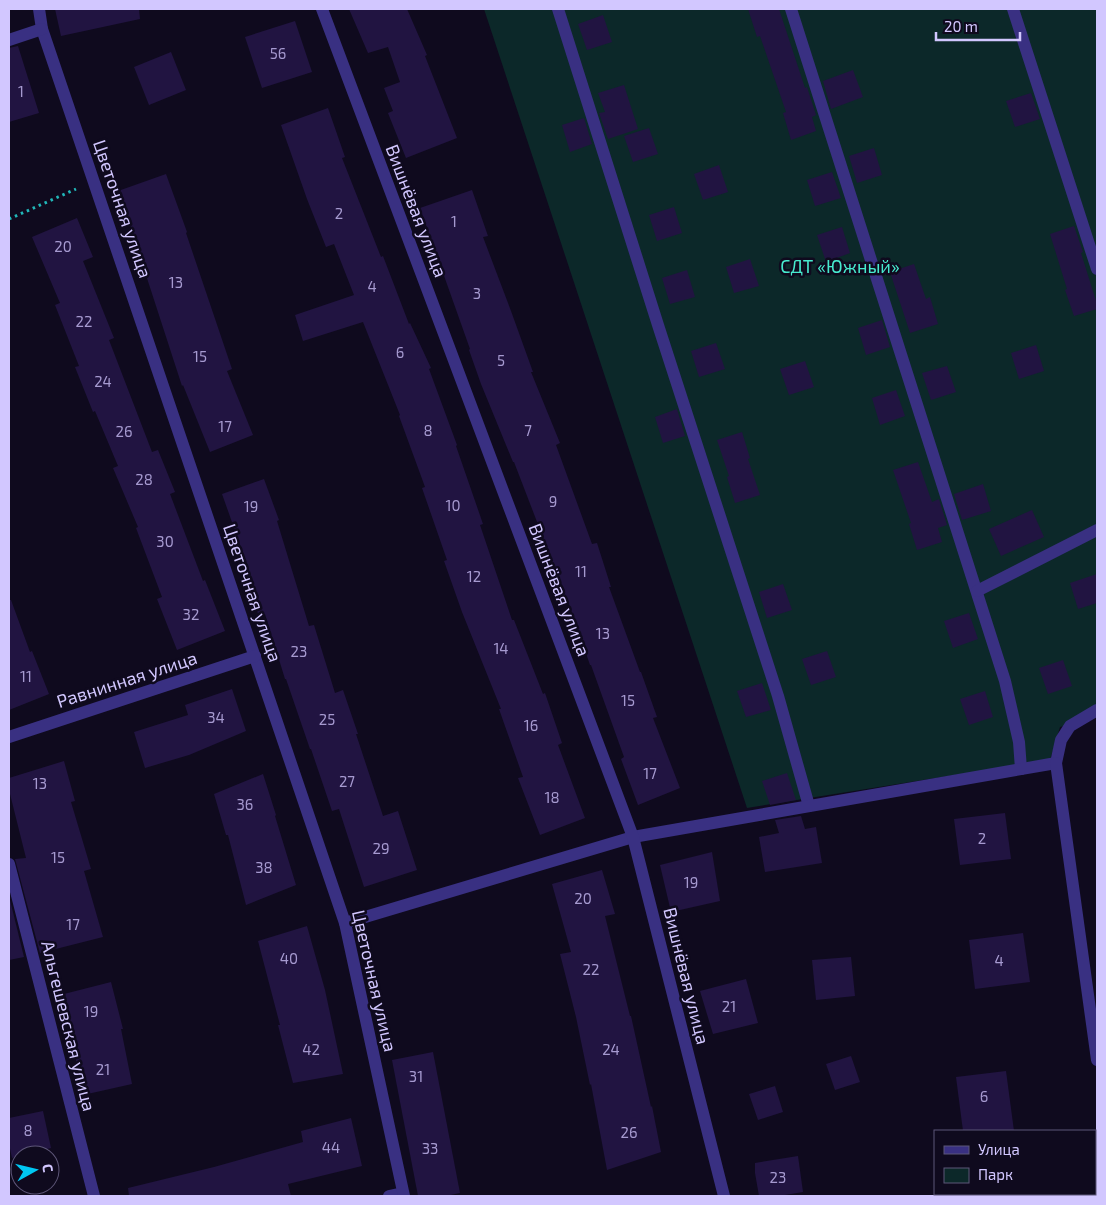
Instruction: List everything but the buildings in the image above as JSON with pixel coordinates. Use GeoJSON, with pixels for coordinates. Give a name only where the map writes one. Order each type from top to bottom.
{"type":"FeatureCollection","features":[{"type":"Feature","properties":{"kind":"street","name":"Цветочная улица"},"geometry":{"type":"LineString","coordinates":[[39,9],[42,29],[345,923],[403,1194]]}},
{"type":"Feature","properties":{"kind":"street","name":"Вишнёвая улица"},"geometry":{"type":"LineString","coordinates":[[322,9],[633,837],[724,1196]]}},
{"type":"Feature","properties":{"kind":"street"},"geometry":{"type":"LineString","coordinates":[[558,9],[778,696],[809,806]]}},
{"type":"Feature","properties":{"kind":"street"},"geometry":{"type":"LineString","coordinates":[[791,9],[1005,681],[1019,742],[1021,769]]}},
{"type":"Feature","properties":{"kind":"street"},"geometry":{"type":"LineString","coordinates":[[1013,9],[1097,269]]}},
{"type":"Feature","properties":{"kind":"street"},"geometry":{"type":"LineString","coordinates":[[9,40],[42,29]]}},
{"type":"Feature","properties":{"kind":"street"},"geometry":{"type":"LineString","coordinates":[[977,591],[1097,530]]}},
{"type":"Feature","properties":{"kind":"street","name":"Равнинная улица"},"geometry":{"type":"LineString","coordinates":[[9,737],[255,656]]}},
{"type":"Feature","properties":{"kind":"street"},"geometry":{"type":"LineString","coordinates":[[1097,710],[1070,726],[1060,740],[1056,763],[1097,1060]]}},
{"type":"Feature","properties":{"kind":"street"},"geometry":{"type":"LineString","coordinates":[[345,923],[633,837],[1056,763]]}},
{"type":"Feature","properties":{"kind":"street","name":"Альгешевская улица"},"geometry":{"type":"LineString","coordinates":[[9,864],[94,1196]]}},
{"type":"Feature","properties":{"kind":"street"},"geometry":{"type":"LineString","coordinates":[[389,1196],[403,1194]]}},
{"type":"Feature","properties":{"kind":"path"},"geometry":{"type":"LineString","coordinates":[[9,219],[94,181]]}},
{"type":"Feature","properties":{"kind":"green space","name":"СДТ «Южный»"},"geometry":{"type":"Polygon","coordinates":[[[484,9],[1097,9],[1097,714],[1060,727],[1050,760],[747,808],[484,9]]]}}]}
